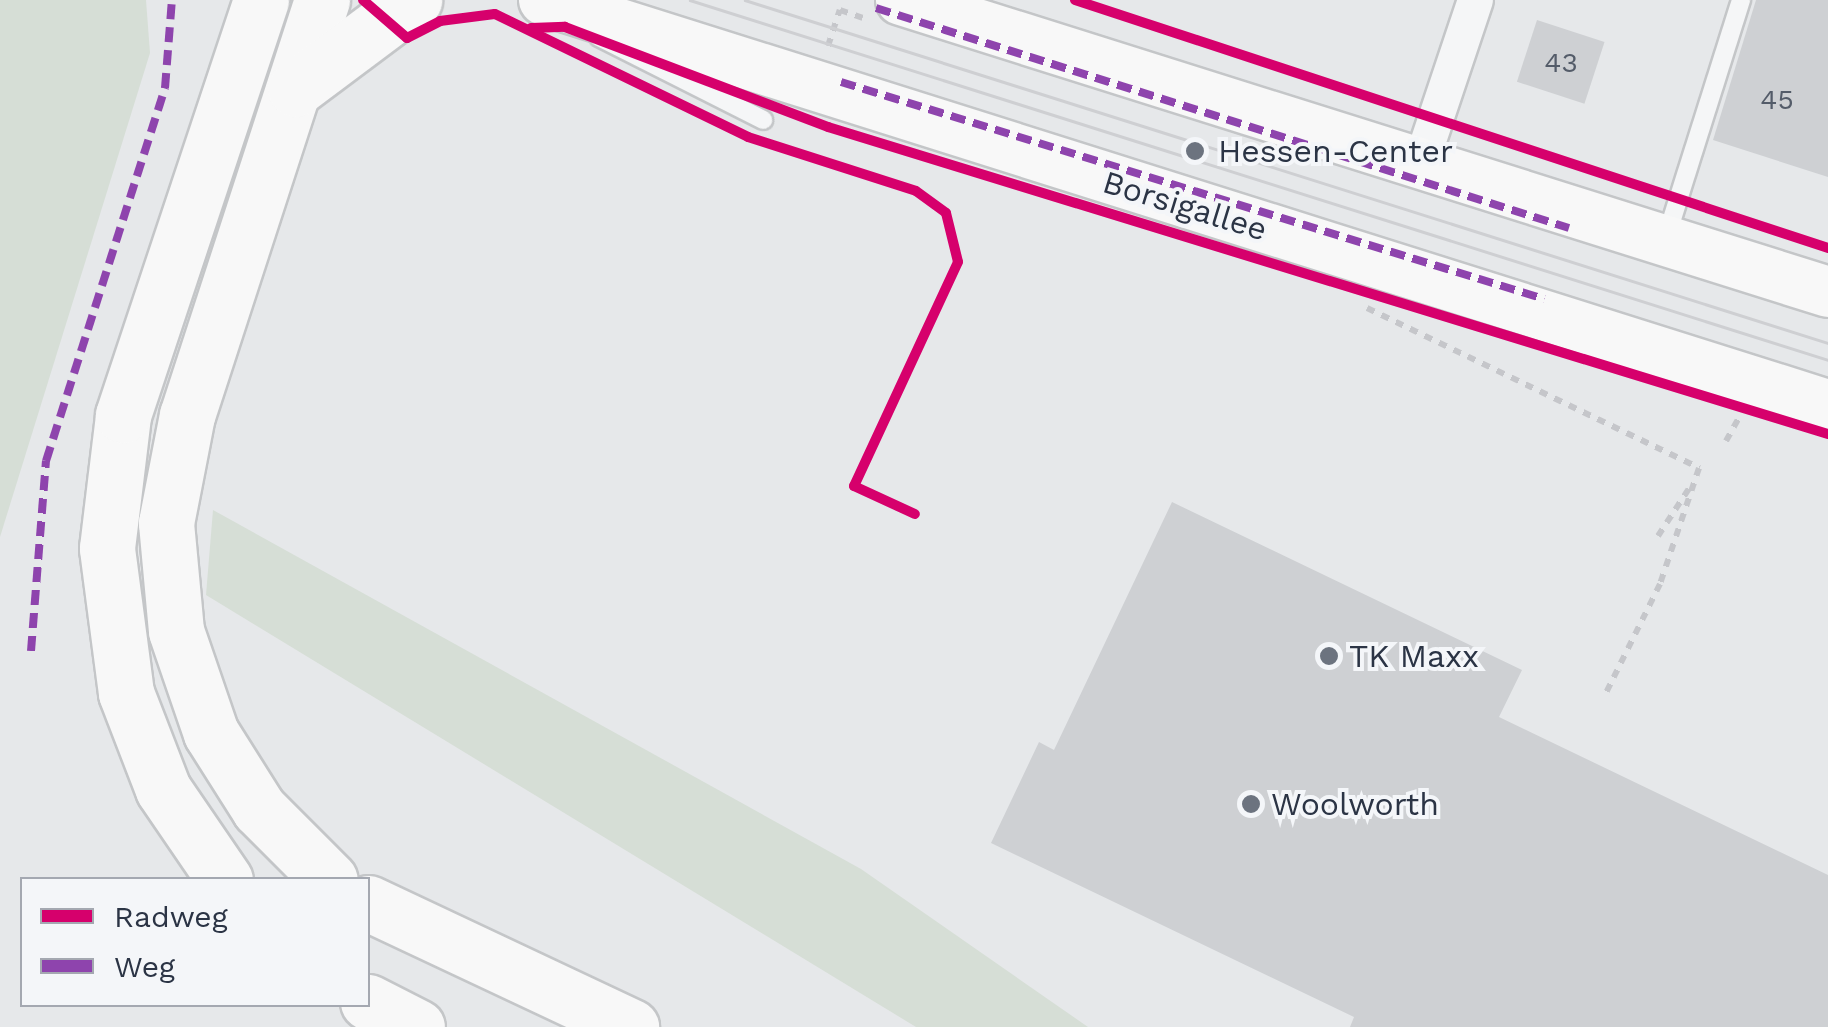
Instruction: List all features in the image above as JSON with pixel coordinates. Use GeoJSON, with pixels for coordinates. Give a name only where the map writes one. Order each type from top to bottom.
{"type":"FeatureCollection","features":[{"type":"Feature","properties":{"kind":"highway"},"geometry":{"type":"LineString","coordinates":[[234,0],[245,56]]}},
{"type":"Feature","properties":{"kind":"highway"},"geometry":{"type":"LineString","coordinates":[[222,877],[163,789],[126,693],[107,548],[123,415],[261,0]]}},
{"type":"Feature","properties":{"kind":"highway"},"geometry":{"type":"LineString","coordinates":[[322,0],[178,446],[168,555],[176,631],[211,734],[259,809],[327,877]]}},
{"type":"Feature","properties":{"kind":"highway"},"geometry":{"type":"LineString","coordinates":[[296,88],[414,0]]}},
{"type":"Feature","properties":{"kind":"highway"},"geometry":{"type":"LineString","coordinates":[[370,904],[631,1027]]}},
{"type":"Feature","properties":{"kind":"highway"},"geometry":{"type":"LineString","coordinates":[[370,1003],[417,1027]]}},
{"type":"Feature","properties":{"kind":"main road"},"geometry":{"type":"LineString","coordinates":[[901,0],[1828,292]]}},
{"type":"Feature","properties":{"kind":"main road","name":"Borsigallee"},"geometry":{"type":"LineString","coordinates":[[550,2],[1828,405]]}},
{"type":"Feature","properties":{"kind":"street"},"geometry":{"type":"LineString","coordinates":[[1421,161],[1475,0]]}},
{"type":"Feature","properties":{"kind":"lane"},"geometry":{"type":"LineString","coordinates":[[1666,241],[1741,0]]}},
{"type":"Feature","properties":{"kind":"lane"},"geometry":{"type":"LineString","coordinates":[[550,2],[642,64],[764,120]]}},
{"type":"Feature","properties":{"kind":"path"},"geometry":{"type":"LineString","coordinates":[[822,62],[840,10]]}},
{"type":"Feature","properties":{"kind":"path"},"geometry":{"type":"LineString","coordinates":[[1399,323],[1699,468],[1660,584],[1606,693]]}},
{"type":"Feature","properties":{"kind":"path"},"geometry":{"type":"LineString","coordinates":[[1658,536],[1691,487]]}},
{"type":"Feature","properties":{"kind":"shaded area"},"geometry":{"type":"Polygon","coordinates":[[[0,0],[146,0],[150,53],[0,537],[0,0]]]}},
{"type":"Feature","properties":{"kind":"shaded area"},"geometry":{"type":"Polygon","coordinates":[[[213,510],[861,869],[1088,1027],[916,1027],[206,595],[213,510]]]}},
{"type":"Feature","properties":{"kind":"building"},"geometry":{"type":"Polygon","coordinates":[[[1756,0],[1828,0],[1828,177],[1713,140],[1756,0]]]}},
{"type":"Feature","properties":{"kind":"building"},"geometry":{"type":"Polygon","coordinates":[[[1537,20],[1605,42],[1584,104],[1517,82],[1537,20]]]}},
{"type":"Feature","properties":{"kind":"building"},"geometry":{"type":"Polygon","coordinates":[[[1172,502],[1522,670],[1499,717],[1828,875],[1828,1027],[1350,1027],[1354,1017],[991,843],[1039,742],[1054,750],[1172,502]]]}},
{"type":"Feature","properties":{"kind":"tram line"},"geometry":{"type":"LineString","coordinates":[[690,0],[1828,360]]}},
{"type":"Feature","properties":{"kind":"tram line"},"geometry":{"type":"LineString","coordinates":[[745,0],[1828,343]]}},
{"type":"Feature","properties":{"kind":"marked path"},"geometry":{"type":"LineString","coordinates":[[31,651],[46,461],[165,88],[172,0]]}},
{"type":"Feature","properties":{"kind":"marked path"},"geometry":{"type":"LineString","coordinates":[[876,8],[1569,228]]}},
{"type":"Feature","properties":{"kind":"marked path"},"geometry":{"type":"LineString","coordinates":[[841,82],[1544,299]]}},
{"type":"Feature","properties":{"kind":"cycle path"},"geometry":{"type":"LineString","coordinates":[[363,0],[407,38],[440,21],[495,14],[748,137],[916,191],[946,213],[958,262],[854,486],[915,514]]}},
{"type":"Feature","properties":{"kind":"cycle path"},"geometry":{"type":"LineString","coordinates":[[1075,0],[1828,248]]}},
{"type":"Feature","properties":{"kind":"cycle path"},"geometry":{"type":"LineString","coordinates":[[531,28],[565,27],[828,127],[1828,434]]}},
{"type":"Feature","properties":{"kind":"place","name":"Hessen-Center"},"geometry":{"type":"Point","coordinates":[1195,151]}},
{"type":"Feature","properties":{"kind":"place","name":"TK Maxx"},"geometry":{"type":"Point","coordinates":[1329,656]}},
{"type":"Feature","properties":{"kind":"place","name":"Woolworth"},"geometry":{"type":"Point","coordinates":[1251,804]}}]}
